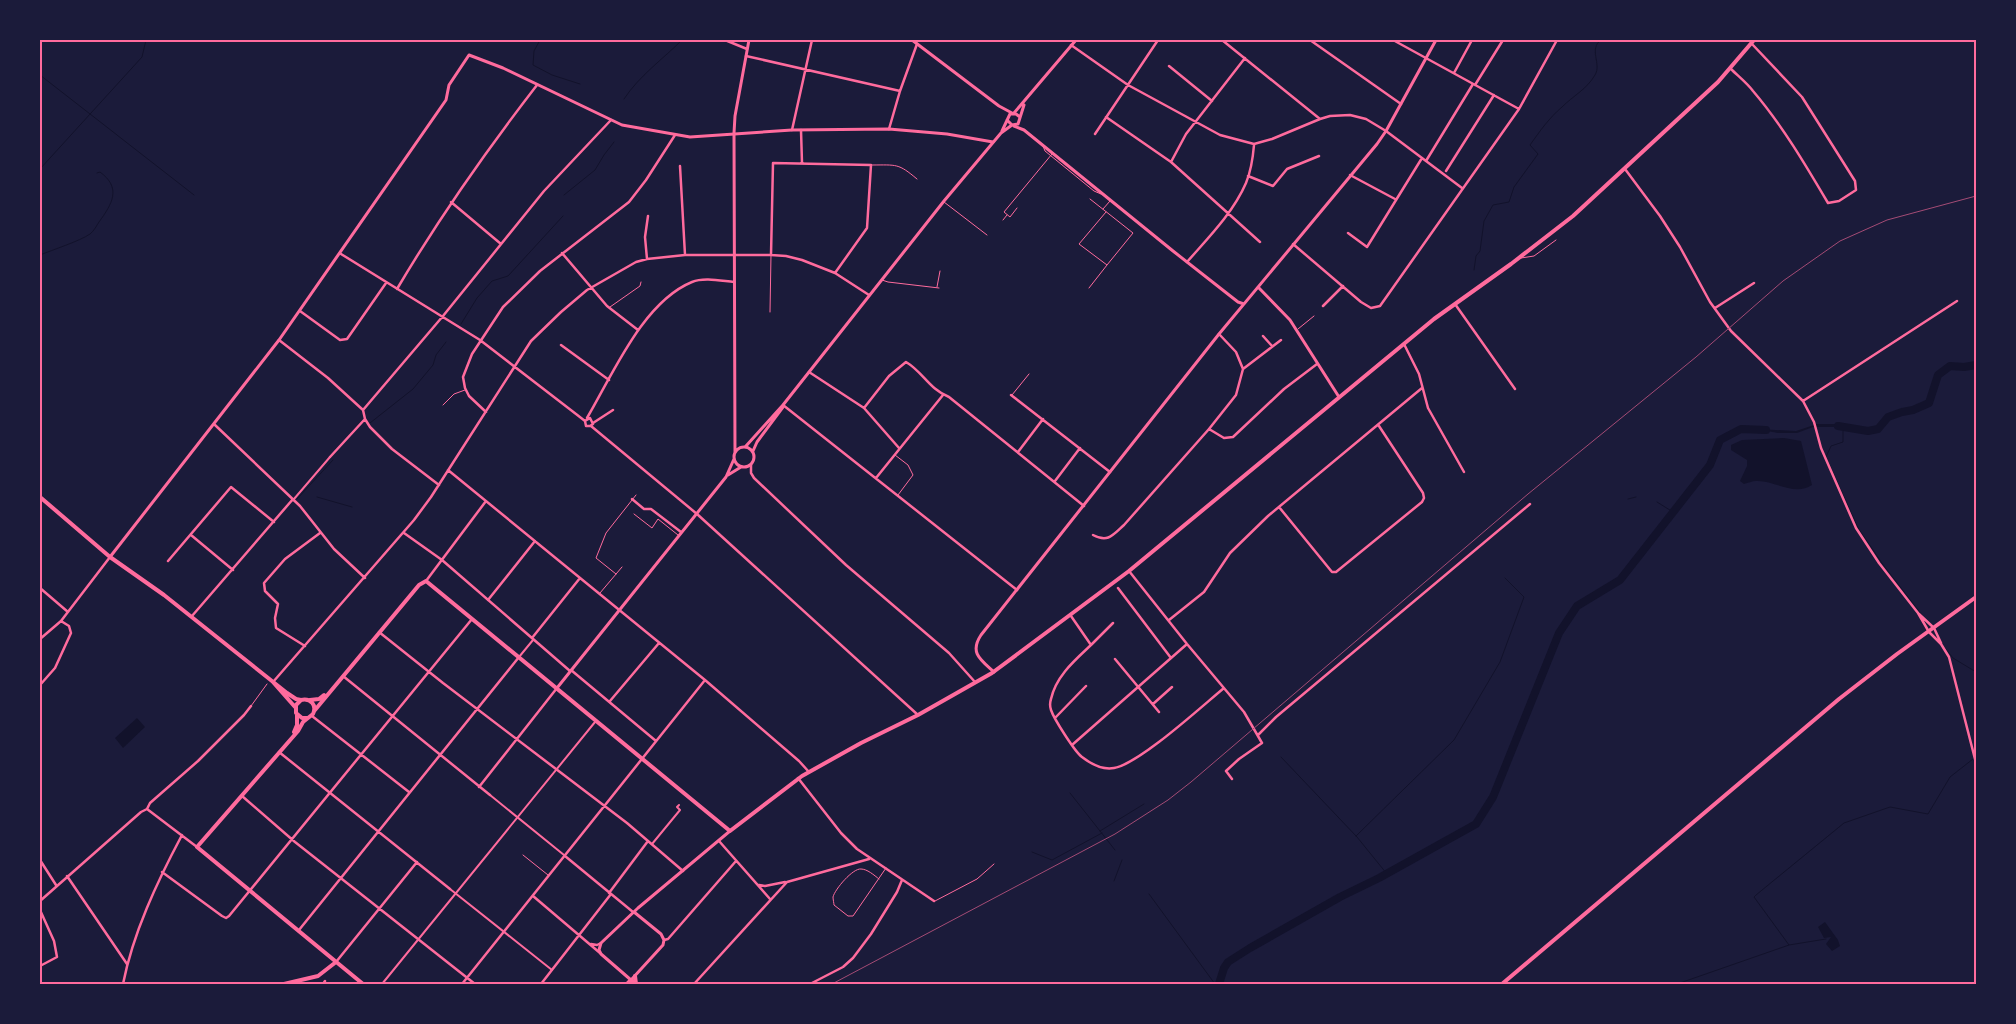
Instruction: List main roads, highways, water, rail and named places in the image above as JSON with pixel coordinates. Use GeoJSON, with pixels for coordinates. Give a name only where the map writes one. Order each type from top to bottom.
{"type":"FeatureCollection","features":[{"type":"Feature","properties":{"kind":"main road"},"geometry":{"type":"LineString","coordinates":[[363,984],[197,847],[310,717],[328,692],[419,585],[426,581],[473,618],[730,831],[798,778],[981,681],[1130,571],[1404,343],[1454,303],[1520,258],[1573,216],[1731,69],[1753,42]]}},
{"type":"Feature","properties":{"kind":"main road"},"geometry":{"type":"LineString","coordinates":[[40,497],[110,557],[192,616],[293,697],[301,700],[319,699],[328,692]]}},
{"type":"Feature","properties":{"kind":"main road"},"geometry":{"type":"LineString","coordinates":[[1502,984],[1838,700],[1976,598]]}},
{"type":"Feature","properties":{"kind":"main road"},"geometry":{"type":"LineString","coordinates":[[274,682],[295,708],[297,725],[293,736]]}},
{"type":"Feature","properties":{"kind":"main road"},"geometry":{"type":"LineString","coordinates":[[295,708],[301,700]]}},
{"type":"Feature","properties":{"kind":"main road"},"geometry":{"type":"LineString","coordinates":[[310,700],[314,704],[315,710]]}},
{"type":"Feature","properties":{"kind":"main road"},"geometry":{"type":"LineString","coordinates":[[297,715],[302,718],[310,717]]}},
{"type":"Feature","properties":{"kind":"main road"},"geometry":{"type":"LineString","coordinates":[[284,984],[306,982],[323,973],[336,962]]}},
{"type":"Feature","properties":{"kind":"main road"},"geometry":{"type":"LineString","coordinates":[[629,982],[636,984],[635,976]]}},
{"type":"Feature","properties":{"kind":"waterway"},"geometry":{"type":"LineString","coordinates":[[40,169],[142,57],[146,40]]}},
{"type":"Feature","properties":{"kind":"waterway"},"geometry":{"type":"LineString","coordinates":[[540,40],[534,51],[533,65],[552,75],[580,84]]}},
{"type":"Feature","properties":{"kind":"waterway"},"geometry":{"type":"LineString","coordinates":[[624,99],[644,75],[682,40]]}},
{"type":"Feature","properties":{"kind":"waterway"},"geometry":{"type":"LineString","coordinates":[[1474,270],[1476,256],[1480,251],[1484,221],[1493,205],[1509,202],[1514,187],[1538,154],[1530,145],[1541,130],[1557,111],[1588,84],[1595,75],[1597,71],[1595,52],[1597,44],[1601,40]]}},
{"type":"Feature","properties":{"kind":"waterway"},"geometry":{"type":"LineString","coordinates":[[40,75],[194,195]]}},
{"type":"Feature","properties":{"kind":"waterway"},"geometry":{"type":"LineString","coordinates":[[564,195],[595,170],[614,142]]}},
{"type":"Feature","properties":{"kind":"waterway"},"geometry":{"type":"LineString","coordinates":[[40,255],[85,237],[95,228],[108,209],[113,196],[113,190],[107,178],[100,172],[97,173]]}},
{"type":"Feature","properties":{"kind":"waterway"},"geometry":{"type":"LineString","coordinates":[[461,324],[477,298],[492,281],[508,276],[563,216]]}},
{"type":"Feature","properties":{"kind":"waterway"},"geometry":{"type":"LineString","coordinates":[[370,423],[413,389],[433,365],[436,355],[446,342]]}},
{"type":"Feature","properties":{"kind":"waterway"},"geometry":{"type":"LineString","coordinates":[[1838,426],[1868,431],[1878,429],[1888,417],[1929,403],[1938,375],[1950,366],[1964,367],[1976,365]]}},
{"type":"Feature","properties":{"kind":"waterway"},"geometry":{"type":"LineString","coordinates":[[1843,428],[1843,442],[1831,446],[1826,457],[1858,528],[1884,566],[1925,619]]}},
{"type":"Feature","properties":{"kind":"waterway"},"geometry":{"type":"LineString","coordinates":[[1219,984],[1228,962],[1250,948],[1476,824],[1493,797],[1559,633],[1577,606],[1620,580],[1710,465],[1720,440],[1741,429],[1766,430]]}},
{"type":"Feature","properties":{"kind":"waterway"},"geometry":{"type":"LineString","coordinates":[[297,499],[333,460]]}},
{"type":"Feature","properties":{"kind":"waterway"},"geometry":{"type":"LineString","coordinates":[[317,497],[352,507]]}},
{"type":"Feature","properties":{"kind":"waterway"},"geometry":{"type":"LineString","coordinates":[[1628,499],[1636,497]]}},
{"type":"Feature","properties":{"kind":"waterway"},"geometry":{"type":"LineString","coordinates":[[1657,502],[1673,512]]}},
{"type":"Feature","properties":{"kind":"waterway"},"geometry":{"type":"LineString","coordinates":[[1356,836],[1454,740],[1500,662],[1524,597],[1505,578]]}},
{"type":"Feature","properties":{"kind":"waterway"},"geometry":{"type":"LineString","coordinates":[[1945,648],[1953,658],[1976,672]]}},
{"type":"Feature","properties":{"kind":"waterway"},"geometry":{"type":"LineString","coordinates":[[1281,757],[1357,837],[1387,874]]}},
{"type":"Feature","properties":{"kind":"waterway"},"geometry":{"type":"LineString","coordinates":[[1677,984],[1789,945],[1754,897],[1844,823],[1890,807],[1928,814],[1950,777],[1973,759]]}},
{"type":"Feature","properties":{"kind":"waterway"},"geometry":{"type":"LineString","coordinates":[[1070,793],[1115,850]]}},
{"type":"Feature","properties":{"kind":"waterway"},"geometry":{"type":"LineString","coordinates":[[1100,831],[1144,804]]}},
{"type":"Feature","properties":{"kind":"waterway"},"geometry":{"type":"LineString","coordinates":[[1032,852],[1052,860],[1102,833]]}},
{"type":"Feature","properties":{"kind":"waterway"},"geometry":{"type":"LineString","coordinates":[[1114,881],[1122,860]]}},
{"type":"Feature","properties":{"kind":"waterway"},"geometry":{"type":"LineString","coordinates":[[1149,894],[1215,984]]}},
{"type":"Feature","properties":{"kind":"waterway"},"geometry":{"type":"LineString","coordinates":[[1789,945],[1826,939]]}},
{"type":"Feature","properties":{"kind":"railway"},"geometry":{"type":"LineString","coordinates":[[832,984],[1115,834],[1168,800],[1528,494],[1696,357],[1783,281],[1840,241],[1887,220],[1976,196]]}}]}
